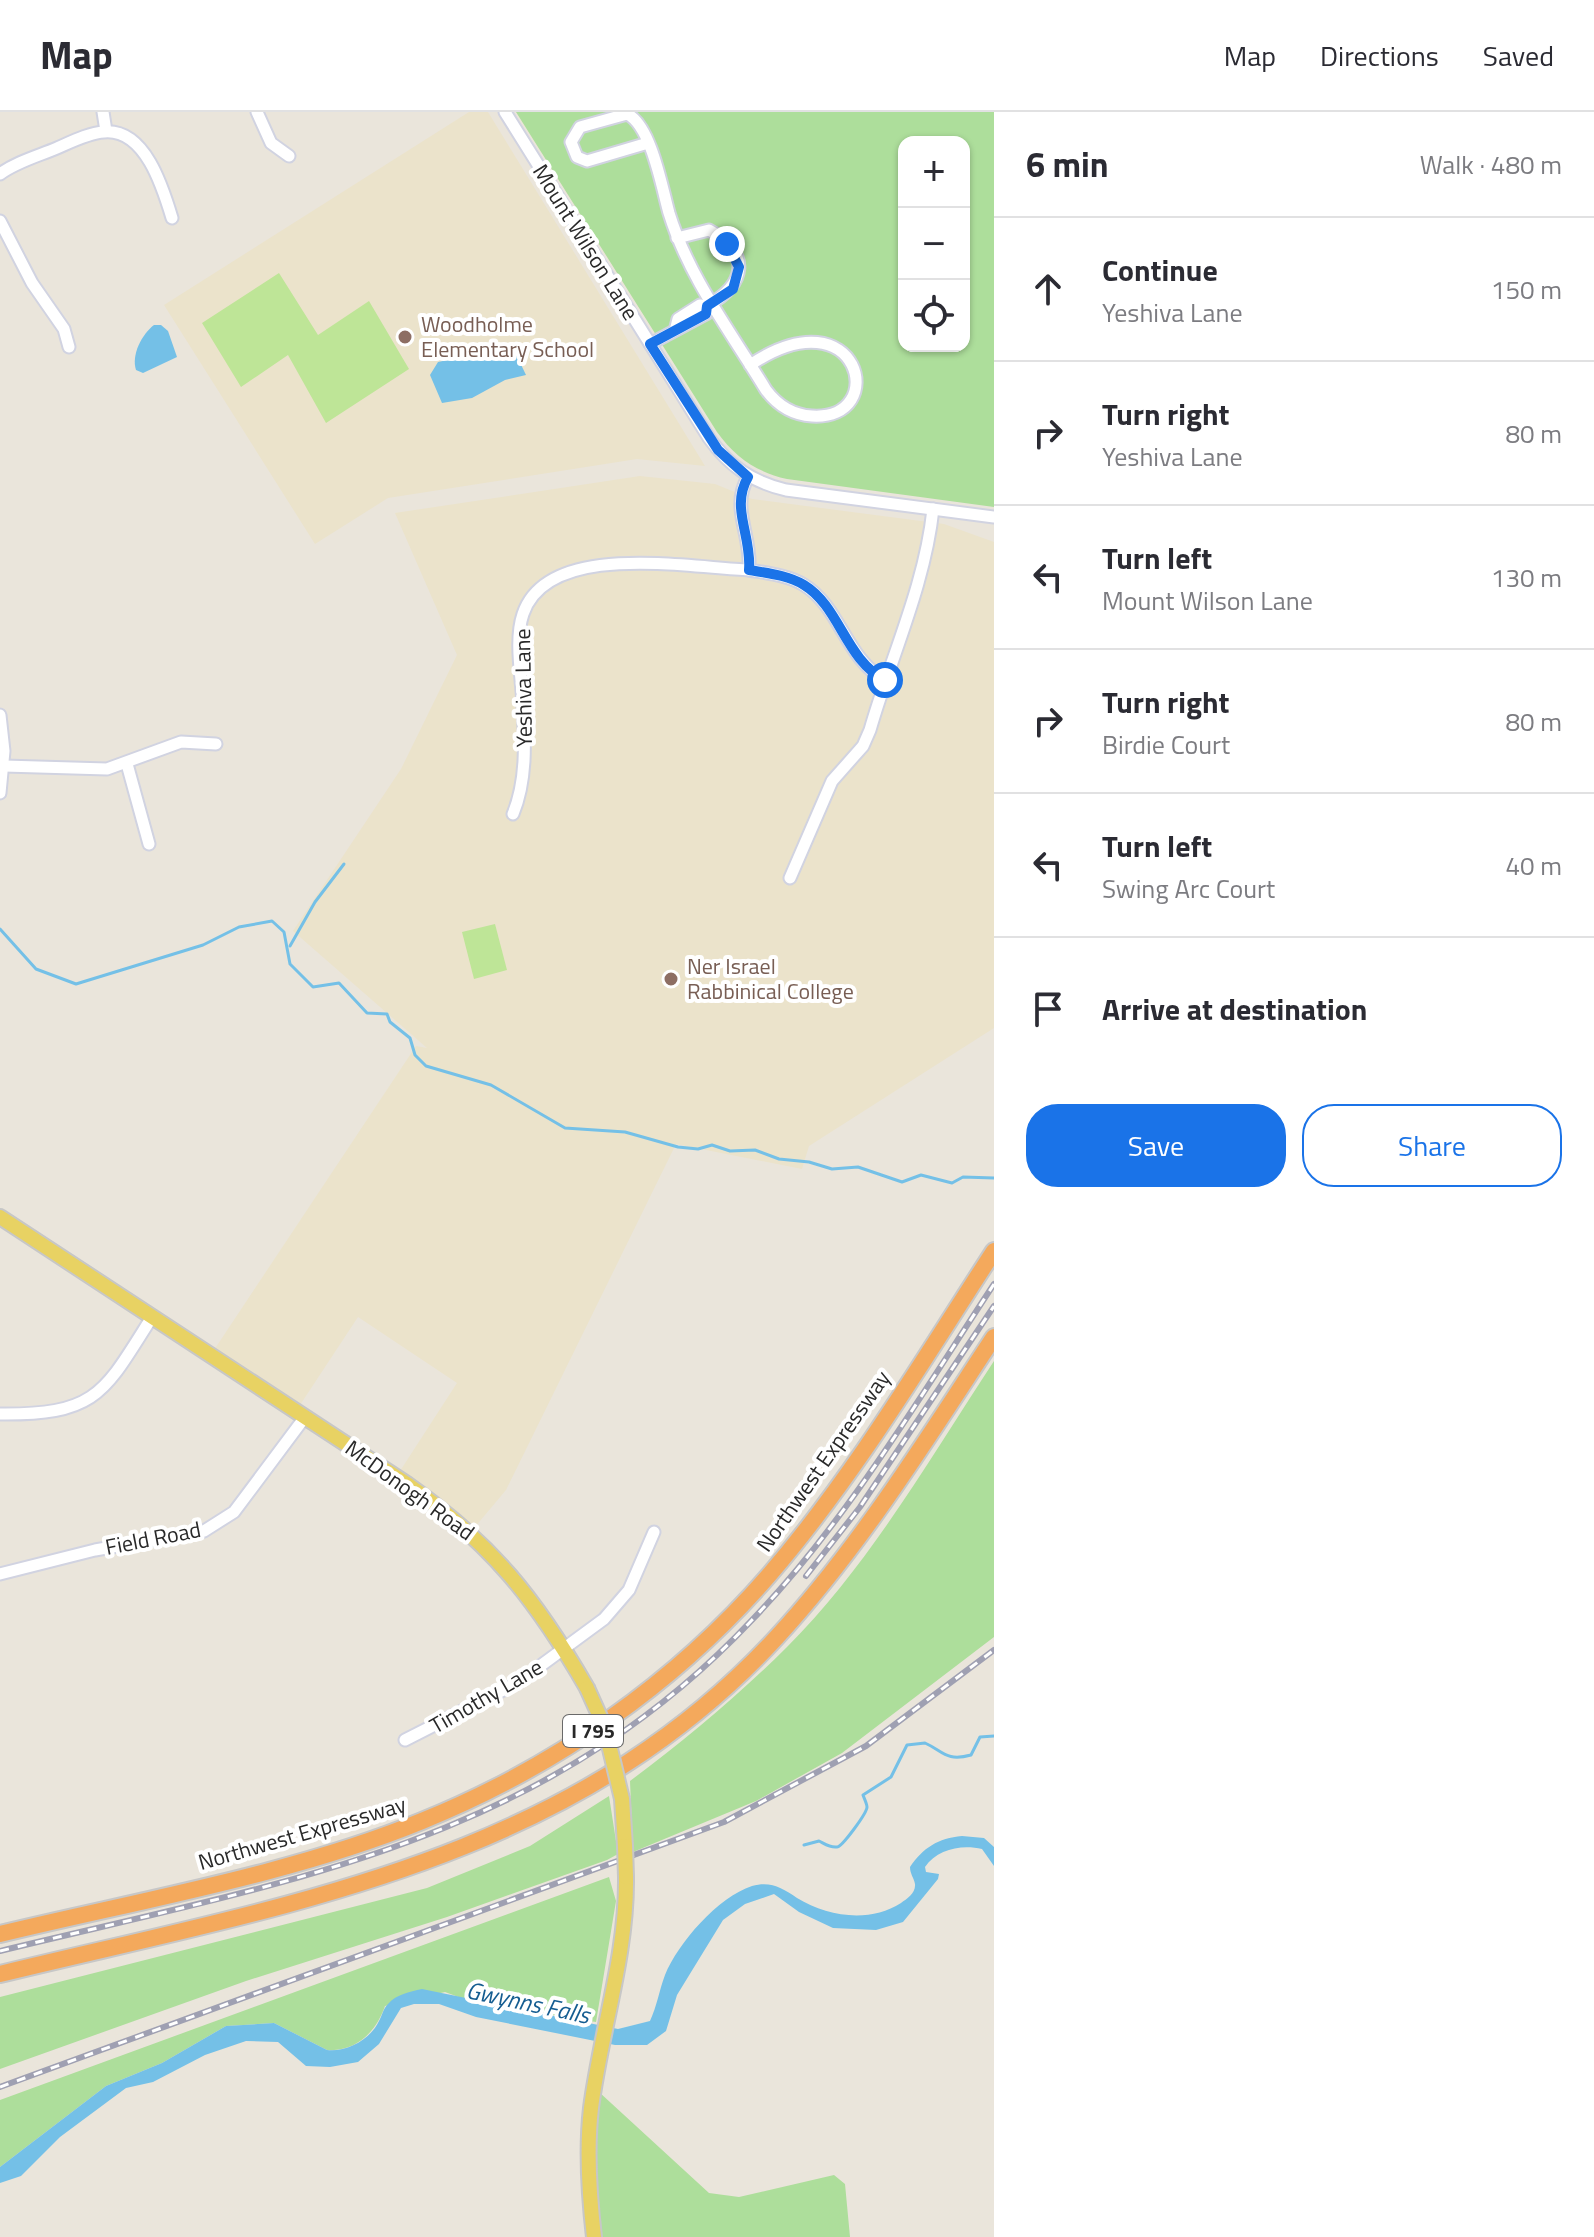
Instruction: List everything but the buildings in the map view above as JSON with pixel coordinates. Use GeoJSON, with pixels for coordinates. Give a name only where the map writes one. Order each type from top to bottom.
{"type":"FeatureCollection","features":[{"type":"Feature","properties":{"kind":"highway","name":"Northwest Expressway"},"geometry":{"type":"LineString","coordinates":[[0,1934],[273,1868],[420,1822],[523,1774],[605,1722],[711,1636],[770,1573],[860,1453],[994,1251]]}},
{"type":"Feature","properties":{"kind":"highway","name":"I 795"},"geometry":{"type":"LineString","coordinates":[[0,1974],[394,1874],[515,1827],[594,1785],[679,1725],[785,1628],[875,1516],[994,1337]]}},
{"type":"Feature","properties":{"kind":"main road","name":"McDonogh Road"},"geometry":{"type":"LineString","coordinates":[[0,1217],[427,1497],[478,1539],[532,1599],[564,1648],[605,1728],[622,1799],[625,1846],[625,1931],[598,2065],[589,2154],[594,2237]]}},
{"type":"Feature","properties":{"kind":"street"},"geometry":{"type":"LineString","coordinates":[[103,112],[106,131]]}},
{"type":"Feature","properties":{"kind":"street"},"geometry":{"type":"LineString","coordinates":[[257,112],[271,143],[289,156]]}},
{"type":"Feature","properties":{"kind":"street","name":"Mount Wilson Lane"},"geometry":{"type":"LineString","coordinates":[[505,112],[718,450],[748,477],[786,490],[994,517]]}},
{"type":"Feature","properties":{"kind":"street"},"geometry":{"type":"LineString","coordinates":[[648,143],[587,161],[577,157],[571,142],[580,127],[621,114],[635,118],[648,143],[677,238],[691,271],[710,305],[750,365],[777,403],[801,415],[820,416],[846,405],[855,390],[857,378],[853,362],[842,350],[827,343],[785,347],[750,365]]}},
{"type":"Feature","properties":{"kind":"street"},"geometry":{"type":"LineString","coordinates":[[0,174],[106,131],[128,139],[145,156],[161,183],[172,218]]}},
{"type":"Feature","properties":{"kind":"street"},"geometry":{"type":"LineString","coordinates":[[0,221],[32,283],[64,329],[69,347]]}},
{"type":"Feature","properties":{"kind":"street"},"geometry":{"type":"LineString","coordinates":[[650,344],[676,327],[678,319],[700,305],[710,305],[728,294],[736,283],[739,267],[733,249],[709,230],[677,238]]}},
{"type":"Feature","properties":{"kind":"street"},"geometry":{"type":"LineString","coordinates":[[748,477],[739,497],[749,541],[749,570]]}},
{"type":"Feature","properties":{"kind":"street"},"geometry":{"type":"LineString","coordinates":[[790,878],[832,781],[863,746],[919,581],[930,541],[933,509]]}},
{"type":"Feature","properties":{"kind":"street","name":"Yeshiva Lane"},"geometry":{"type":"LineString","coordinates":[[513,814],[525,760],[520,624],[531,597],[560,575],[644,562],[749,570],[804,585],[821,601],[863,665],[885,680]]}},
{"type":"Feature","properties":{"kind":"street"},"geometry":{"type":"LineString","coordinates":[[0,715],[4,766],[0,793]]}},
{"type":"Feature","properties":{"kind":"street"},"geometry":{"type":"LineString","coordinates":[[4,766],[81,771],[127,764],[181,742],[216,744]]}},
{"type":"Feature","properties":{"kind":"street"},"geometry":{"type":"LineString","coordinates":[[127,764],[149,844]]}},
{"type":"Feature","properties":{"kind":"street"},"geometry":{"type":"LineString","coordinates":[[0,1414],[48,1414],[89,1400],[112,1380],[152,1317]]}},
{"type":"Feature","properties":{"kind":"street","name":"Field Road"},"geometry":{"type":"LineString","coordinates":[[0,1574],[108,1547],[204,1531],[234,1512],[305,1417]]}},
{"type":"Feature","properties":{"kind":"street","name":"Timothy Lane"},"geometry":{"type":"LineString","coordinates":[[405,1740],[517,1683],[620,1603],[642,1564],[654,1532]]}},
{"type":"Feature","properties":{"kind":"shaded area","name":"Woodholme Elementary School"},"geometry":{"type":"Polygon","coordinates":[[[469,112],[488,112],[705,466],[637,459],[388,498],[315,544],[164,305],[469,112]]]}},
{"type":"Feature","properties":{"kind":"shaded area","name":"Ner Israel Rabbinical College"},"geometry":{"type":"Polygon","coordinates":[[[640,476],[715,484],[752,499],[944,524],[994,542],[994,1028],[809,1146],[802,1169],[676,1144],[506,1490],[475,1527],[400,1471],[457,1383],[358,1317],[300,1405],[214,1350],[416,1046],[427,1048],[293,931],[401,769],[457,655],[395,513],[640,476]]]}},
{"type":"Feature","properties":{"kind":"green space"},"geometry":{"type":"Polygon","coordinates":[[[516,112],[994,112],[994,507],[787,479],[747,462],[717,432],[516,112]]]}},
{"type":"Feature","properties":{"kind":"green space"},"geometry":{"type":"Polygon","coordinates":[[[279,273],[318,335],[369,301],[409,369],[326,423],[288,355],[241,387],[202,323],[279,273]]]}},
{"type":"Feature","properties":{"kind":"green space"},"geometry":{"type":"Polygon","coordinates":[[[495,924],[507,970],[474,979],[462,932],[495,924]]]}},
{"type":"Feature","properties":{"kind":"green space"},"geometry":{"type":"Polygon","coordinates":[[[994,1361],[994,1637],[842,1753],[756,1801],[633,1852],[630,1781],[731,1700],[817,1615],[898,1509],[994,1361]]]}},
{"type":"Feature","properties":{"kind":"green space"},"geometry":{"type":"Polygon","coordinates":[[[609,1796],[618,1854],[607,1860],[447,1917],[246,1981],[0,2069],[0,1997],[427,1888],[530,1846],[609,1796]]]}},
{"type":"Feature","properties":{"kind":"green space"},"geometry":{"type":"Polygon","coordinates":[[[609,1877],[616,1901],[596,2022],[472,2002],[445,1992],[385,2006],[364,2038],[337,2050],[327,2050],[274,2023],[226,2026],[162,2063],[106,2086],[0,2167],[0,2100],[609,1877]]]}},
{"type":"Feature","properties":{"kind":"green space"},"geometry":{"type":"Polygon","coordinates":[[[599,2092],[709,2193],[739,2197],[834,2175],[845,2184],[850,2237],[598,2237],[594,2153],[599,2092]]]}},
{"type":"Feature","properties":{"kind":"water"},"geometry":{"type":"Polygon","coordinates":[[[154,325],[161,325],[168,331],[177,357],[143,373],[136,370],[136,352],[154,325]]]}},
{"type":"Feature","properties":{"kind":"water"},"geometry":{"type":"Polygon","coordinates":[[[506,343],[514,350],[526,375],[505,380],[472,398],[442,403],[430,375],[438,362],[485,352],[506,343]]]}},
{"type":"Feature","properties":{"kind":"water","name":"Gwynns Falls"},"geometry":{"type":"Polygon","coordinates":[[[962,1836],[984,1838],[994,1847],[994,1866],[982,1849],[950,1849],[936,1856],[925,1867],[926,1872],[939,1874],[938,1879],[903,1922],[876,1930],[833,1928],[799,1912],[774,1894],[745,1904],[723,1920],[677,1995],[666,2031],[647,2045],[615,2045],[476,2017],[439,2004],[414,2004],[401,2008],[379,2044],[358,2062],[330,2067],[306,2066],[278,2042],[246,2041],[205,2055],[153,2082],[126,2088],[60,2137],[21,2176],[0,2183],[0,2167],[106,2086],[162,2063],[226,2026],[274,2023],[327,2050],[342,2049],[370,2034],[392,2001],[422,1989],[618,2029],[650,2021],[665,1975],[679,1949],[713,1911],[739,1892],[752,1886],[771,1885],[822,1910],[849,1915],[876,1913],[901,1903],[913,1893],[915,1884],[910,1867],[920,1854],[938,1842],[962,1836]]]}},
{"type":"Feature","properties":{"kind":"waterway"},"geometry":{"type":"LineString","coordinates":[[290,946],[315,902],[344,864]]}},
{"type":"Feature","properties":{"kind":"waterway"},"geometry":{"type":"LineString","coordinates":[[0,929],[36,969],[76,984],[203,945],[239,927],[272,921],[284,932],[290,964],[313,987],[339,983],[367,1013],[387,1014],[390,1022],[410,1038],[415,1055],[426,1066],[491,1085],[565,1128],[625,1132],[678,1147],[698,1149],[712,1145],[730,1151],[755,1150],[779,1159],[809,1162],[832,1169],[858,1167],[902,1182],[921,1175],[952,1183],[963,1177],[994,1178]]}},
{"type":"Feature","properties":{"kind":"waterway"},"geometry":{"type":"LineString","coordinates":[[804,1845],[819,1841],[837,1847],[844,1842],[866,1810],[863,1795],[891,1777],[907,1745],[925,1743],[945,1755],[963,1757],[971,1755],[980,1737],[994,1736]]}},
{"type":"Feature","properties":{"kind":"railway"},"geometry":{"type":"LineString","coordinates":[[0,1951],[208,1902],[403,1844],[496,1805],[585,1757],[671,1696],[752,1620],[787,1582],[851,1500],[994,1284]]}},
{"type":"Feature","properties":{"kind":"railway"},"geometry":{"type":"LineString","coordinates":[[806,1576],[860,1507],[994,1306]]}},
{"type":"Feature","properties":{"kind":"railway"},"geometry":{"type":"LineString","coordinates":[[0,2087],[724,1822],[866,1746],[994,1650]]}},
{"type":"Feature","properties":{"kind":"place","name":"Woodholme Elementary School"},"geometry":{"type":"Point","coordinates":[405,337]}},
{"type":"Feature","properties":{"kind":"place","name":"Ner Israel Rabbinical College"},"geometry":{"type":"Point","coordinates":[671,979]}},
{"type":"Feature","properties":{"kind":"route"},"geometry":{"type":"LineString","coordinates":[[727,244],[733,249],[739,267],[733,289],[707,306],[706,314],[684,328],[676,327],[650,344],[709,438],[727,461],[748,477],[739,492],[739,504],[749,541],[749,570],[793,580],[813,592],[867,670],[885,680]]}}]}
